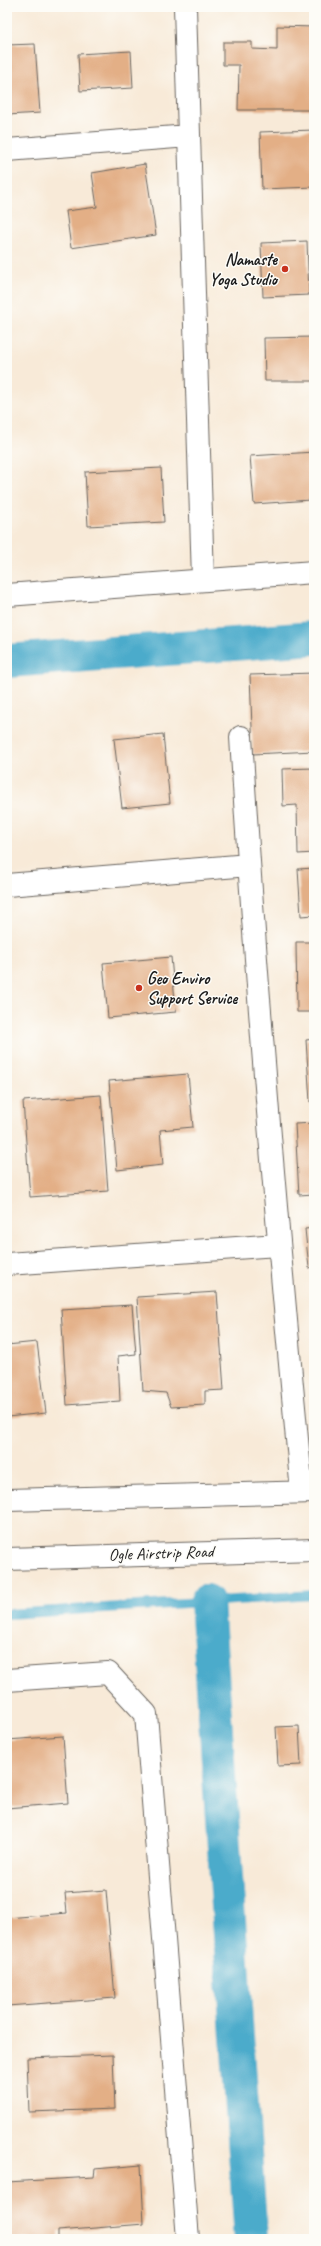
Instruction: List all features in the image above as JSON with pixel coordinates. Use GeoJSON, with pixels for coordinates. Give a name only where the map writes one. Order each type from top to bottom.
{"type":"FeatureCollection","features":[{"type":"Feature","properties":{"kind":"street"},"geometry":{"type":"LineString","coordinates":[[185,7],[203,579]]}},
{"type":"Feature","properties":{"kind":"street"},"geometry":{"type":"LineString","coordinates":[[7,150],[189,136]]}},
{"type":"Feature","properties":{"kind":"street"},"geometry":{"type":"LineString","coordinates":[[7,595],[203,579],[314,572]]}},
{"type":"Feature","properties":{"kind":"street"},"geometry":{"type":"LineString","coordinates":[[7,1500],[308,1492],[278,1245],[249,865],[242,737]]}},
{"type":"Feature","properties":{"kind":"street"},"geometry":{"type":"LineString","coordinates":[[7,885],[249,865]]}},
{"type":"Feature","properties":{"kind":"street"},"geometry":{"type":"LineString","coordinates":[[7,1264],[278,1245]]}},
{"type":"Feature","properties":{"kind":"street","name":"Ogle Airstrip Road"},"geometry":{"type":"LineString","coordinates":[[7,1559],[314,1550]]}},
{"type":"Feature","properties":{"kind":"street"},"geometry":{"type":"LineString","coordinates":[[7,1680],[108,1673],[146,1714],[188,2239]]}},
{"type":"Feature","properties":{"kind":"building"},"geometry":{"type":"Polygon","coordinates":[[[277,26],[314,27],[313,110],[238,110],[239,65],[223,65],[223,42],[252,42],[252,49],[277,50],[277,26]]]}},
{"type":"Feature","properties":{"kind":"building"},"geometry":{"type":"Polygon","coordinates":[[[35,44],[40,113],[7,115],[7,45],[35,44]]]}},
{"type":"Feature","properties":{"kind":"building"},"geometry":{"type":"Polygon","coordinates":[[[131,51],[133,88],[80,91],[78,54],[131,51]]]}},
{"type":"Feature","properties":{"kind":"building"},"geometry":{"type":"Polygon","coordinates":[[[314,130],[314,187],[262,189],[260,132],[314,130]]]}},
{"type":"Feature","properties":{"kind":"building"},"geometry":{"type":"Polygon","coordinates":[[[145,164],[156,235],[71,248],[66,211],[97,207],[92,173],[145,164]]]}},
{"type":"Feature","properties":{"kind":"building","name":"Namaste Yoga Studio"},"geometry":{"type":"Polygon","coordinates":[[[307,241],[309,295],[263,297],[261,243],[307,241]]]}},
{"type":"Feature","properties":{"kind":"building"},"geometry":{"type":"Polygon","coordinates":[[[314,337],[314,381],[265,381],[264,338],[314,337]]]}},
{"type":"Feature","properties":{"kind":"building"},"geometry":{"type":"Polygon","coordinates":[[[314,452],[314,506],[311,500],[254,504],[250,456],[314,452]]]}},
{"type":"Feature","properties":{"kind":"building"},"geometry":{"type":"Polygon","coordinates":[[[161,468],[164,522],[88,526],[85,472],[161,468]]]}},
{"type":"Feature","properties":{"kind":"building"},"geometry":{"type":"Polygon","coordinates":[[[314,673],[314,751],[253,754],[250,675],[314,673]]]}},
{"type":"Feature","properties":{"kind":"building"},"geometry":{"type":"Polygon","coordinates":[[[163,734],[170,803],[122,808],[114,739],[163,734]]]}},
{"type":"Feature","properties":{"kind":"building"},"geometry":{"type":"Polygon","coordinates":[[[314,768],[314,853],[298,854],[297,805],[283,806],[282,769],[314,768]]]}},
{"type":"Feature","properties":{"kind":"building"},"geometry":{"type":"Polygon","coordinates":[[[314,868],[314,915],[301,916],[298,869],[314,868]]]}},
{"type":"Feature","properties":{"kind":"building"},"geometry":{"type":"Polygon","coordinates":[[[296,942],[314,942],[314,1012],[297,1012],[296,942]]]}},
{"type":"Feature","properties":{"kind":"building","name":"Geo Enviro Support Service"},"geometry":{"type":"Polygon","coordinates":[[[171,957],[176,1012],[108,1018],[103,963],[171,957]]]}},
{"type":"Feature","properties":{"kind":"building"},"geometry":{"type":"Polygon","coordinates":[[[314,1039],[314,1102],[310,1102],[306,1040],[314,1039]]]}},
{"type":"Feature","properties":{"kind":"building"},"geometry":{"type":"Polygon","coordinates":[[[188,1074],[193,1127],[160,1130],[163,1165],[117,1170],[109,1081],[188,1074]]]}},
{"type":"Feature","properties":{"kind":"building"},"geometry":{"type":"Polygon","coordinates":[[[101,1095],[108,1191],[30,1197],[23,1101],[101,1095]]]}},
{"type":"Feature","properties":{"kind":"building"},"geometry":{"type":"Polygon","coordinates":[[[314,1123],[314,1194],[299,1195],[295,1124],[314,1123]]]}},
{"type":"Feature","properties":{"kind":"building"},"geometry":{"type":"Polygon","coordinates":[[[314,1228],[314,1267],[309,1268],[305,1229],[314,1228]]]}},
{"type":"Feature","properties":{"kind":"building"},"geometry":{"type":"Polygon","coordinates":[[[217,1292],[224,1390],[205,1391],[205,1405],[171,1407],[166,1393],[143,1391],[137,1297],[217,1292]]]}},
{"type":"Feature","properties":{"kind":"building"},"geometry":{"type":"Polygon","coordinates":[[[132,1305],[136,1354],[118,1356],[120,1401],[67,1405],[61,1309],[132,1305]]]}},
{"type":"Feature","properties":{"kind":"building"},"geometry":{"type":"Polygon","coordinates":[[[37,1342],[46,1413],[7,1417],[7,1345],[37,1342]]]}},
{"type":"Feature","properties":{"kind":"building"},"geometry":{"type":"Polygon","coordinates":[[[299,1726],[301,1765],[278,1766],[276,1727],[299,1726]]]}},
{"type":"Feature","properties":{"kind":"building"},"geometry":{"type":"Polygon","coordinates":[[[63,1736],[68,1803],[7,1808],[7,1740],[63,1736]]]}},
{"type":"Feature","properties":{"kind":"building"},"geometry":{"type":"Polygon","coordinates":[[[106,1890],[115,1998],[7,2006],[7,1918],[67,1913],[65,1893],[106,1890]]]}},
{"type":"Feature","properties":{"kind":"building"},"geometry":{"type":"Polygon","coordinates":[[[113,2055],[115,2109],[29,2112],[27,2058],[113,2055]]]}},
{"type":"Feature","properties":{"kind":"building"},"geometry":{"type":"Polygon","coordinates":[[[141,2165],[144,2224],[58,2231],[58,2239],[7,2239],[7,2182],[94,2177],[95,2169],[141,2165]]]}},
{"type":"Feature","properties":{"kind":"waterway"},"geometry":{"type":"LineString","coordinates":[[7,661],[314,638]]}},
{"type":"Feature","properties":{"kind":"waterway"},"geometry":{"type":"LineString","coordinates":[[7,1614],[314,1595]]}},
{"type":"Feature","properties":{"kind":"waterway"},"geometry":{"type":"LineString","coordinates":[[207,1601],[251,2239]]}},
{"type":"Feature","properties":{"kind":"place","name":"Namaste Yoga Studio"},"geometry":{"type":"Point","coordinates":[285,269]}},
{"type":"Feature","properties":{"kind":"place","name":"Geo Enviro Support Service"},"geometry":{"type":"Point","coordinates":[139,988]}}]}
